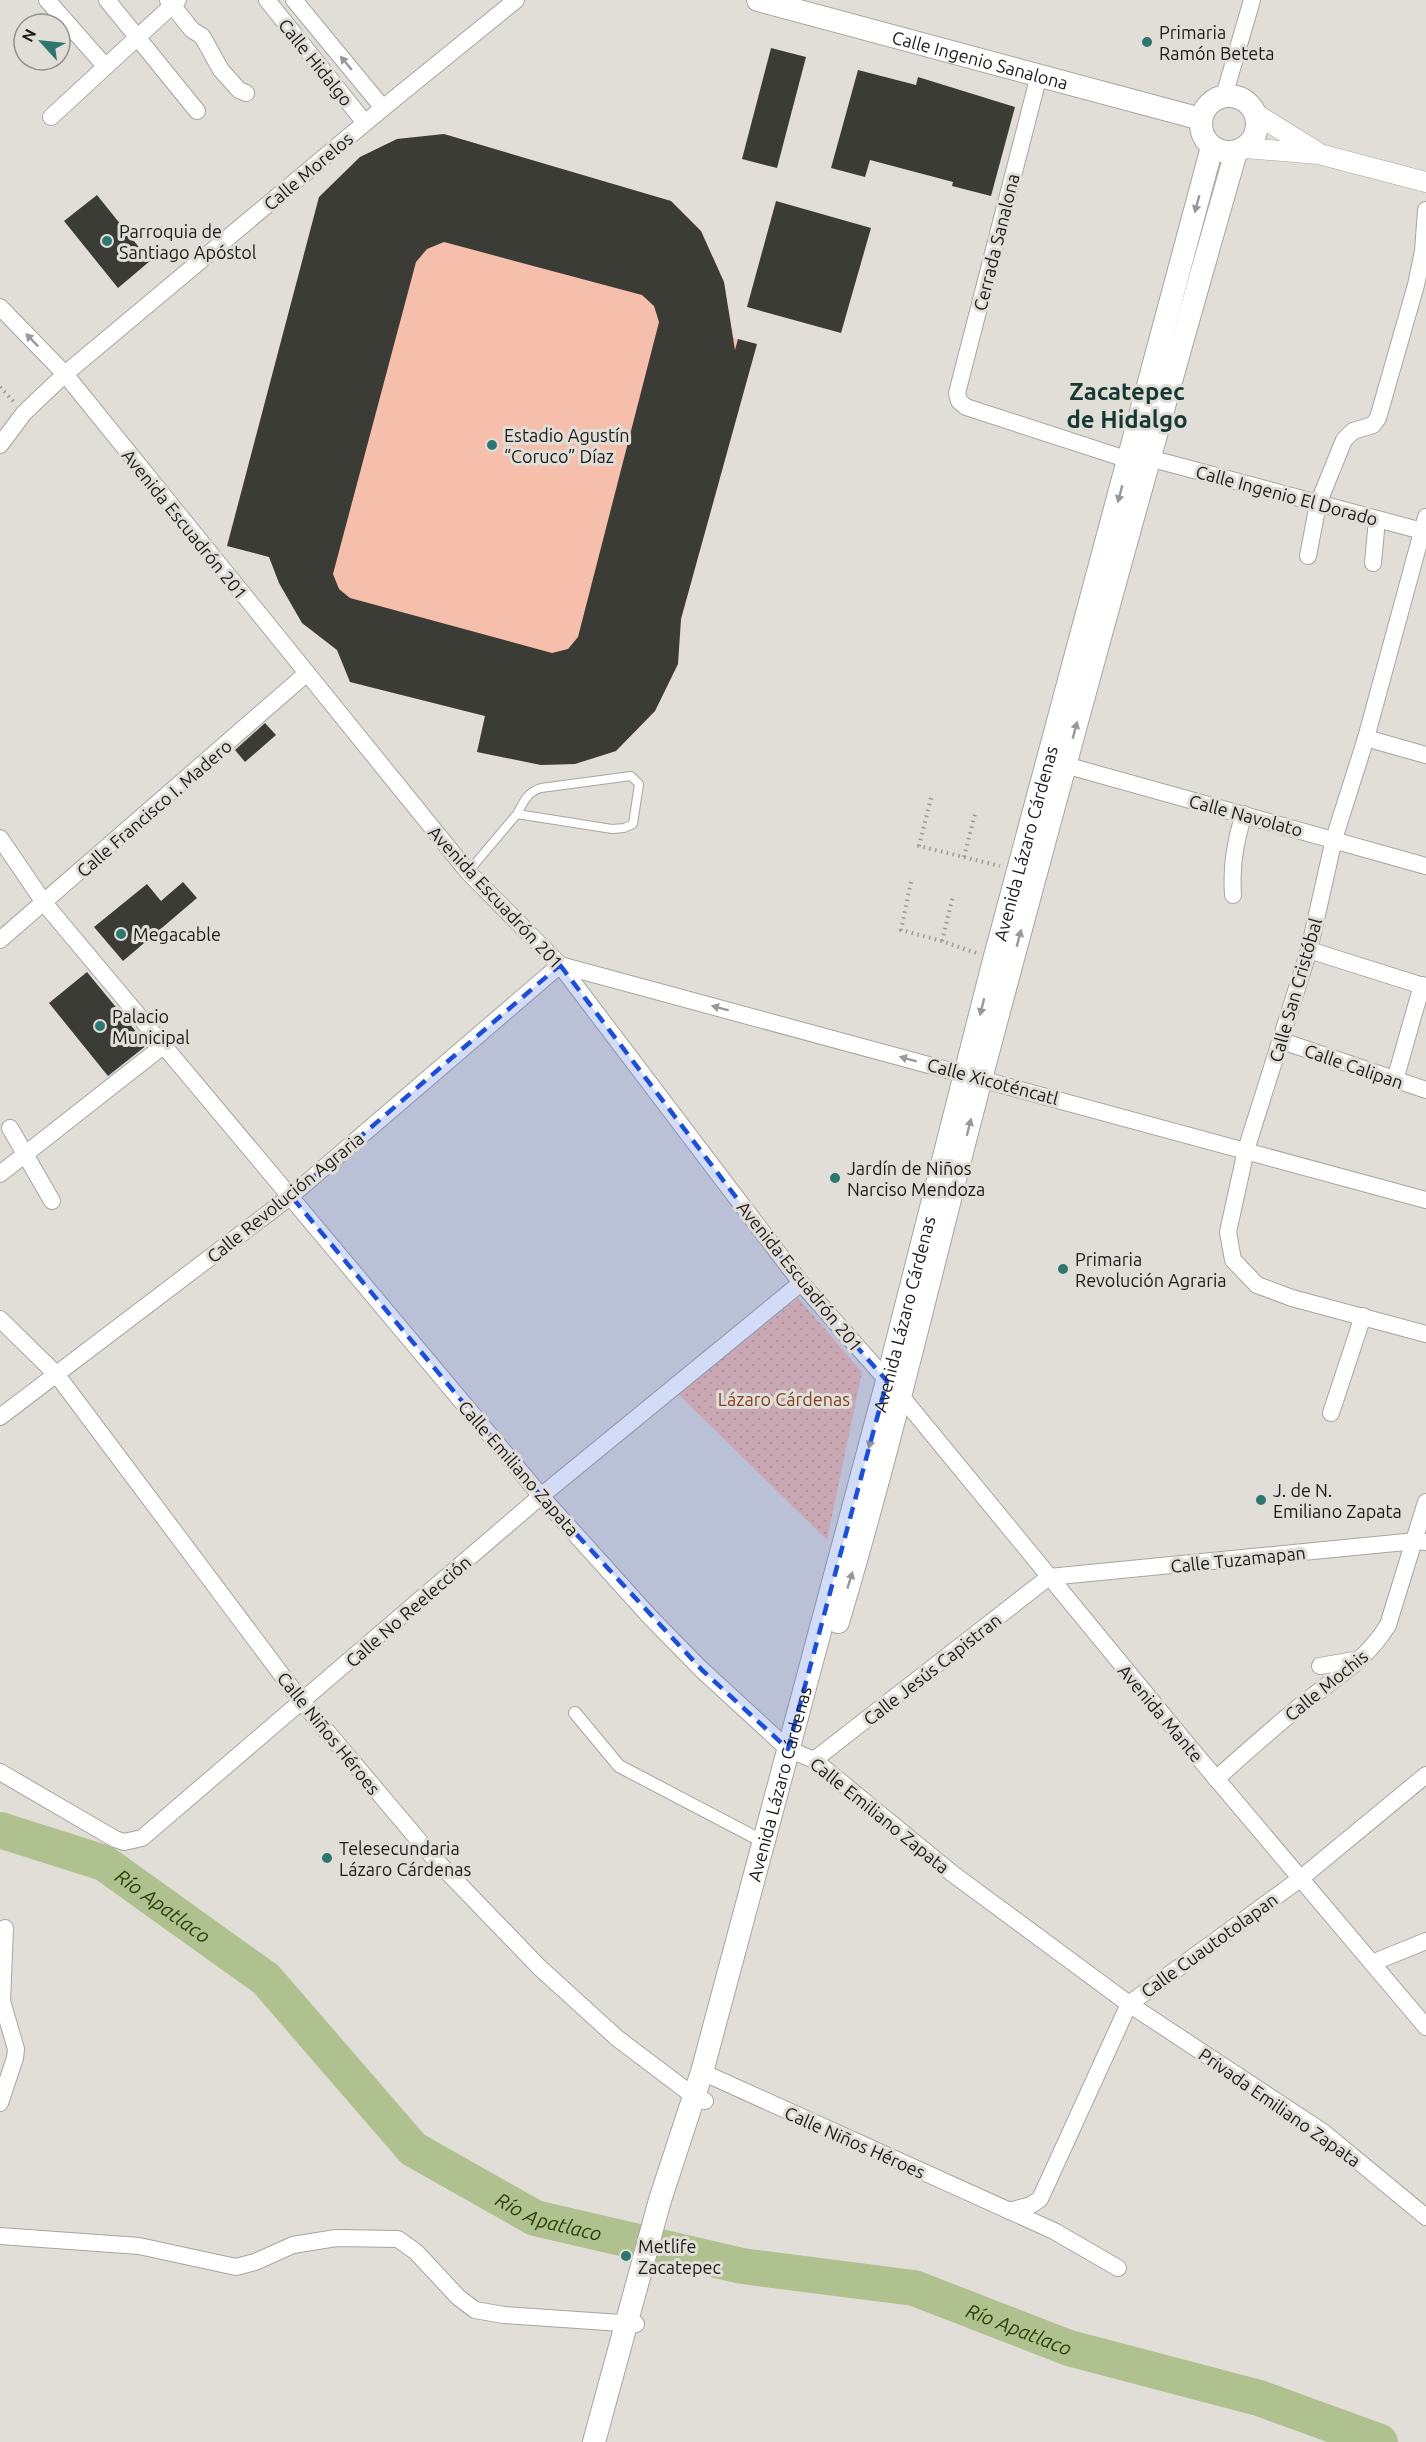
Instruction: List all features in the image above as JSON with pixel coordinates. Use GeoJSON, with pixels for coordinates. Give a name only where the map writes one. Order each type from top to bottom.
{"type":"FeatureCollection","features":[{"type":"Feature","properties":{"kind":"main road","name":"Calle Ingenio Sanalona"},"geometry":{"type":"LineString","coordinates":[[758,0],[1201,118]]}},
{"type":"Feature","properties":{"kind":"main road"},"geometry":{"type":"LineString","coordinates":[[1224,96],[1243,99],[1256,114],[1256,133],[1252,141],[1240,150],[1219,152],[1202,135],[1201,118],[1212,101],[1224,96]]}},
{"type":"Feature","properties":{"kind":"main road","name":"Avenida Lázaro Cárdenas"},"geometry":{"type":"LineString","coordinates":[[973,1076],[994,960],[1018,870],[1100,604],[1139,459],[1212,147]]}},
{"type":"Feature","properties":{"kind":"main road","name":"Avenida Lázaro Cárdenas"},"geometry":{"type":"LineString","coordinates":[[1139,459],[1240,150]]}},
{"type":"Feature","properties":{"kind":"main road","name":"Avenida Lázaro Cárdenas"},"geometry":{"type":"LineString","coordinates":[[594,2442],[666,2200],[700,2099],[800,1754],[973,1076],[1065,765],[1100,604]]}},
{"type":"Feature","properties":{"kind":"main road","name":"Avenida Lázaro Cárdenas"},"geometry":{"type":"LineString","coordinates":[[707,2075],[762,1841],[800,1754]]}},
{"type":"Feature","properties":{"kind":"main road","name":"Avenida Lázaro Cárdenas"},"geometry":{"type":"LineString","coordinates":[[608,2442],[633,2314]]}},
{"type":"Feature","properties":{"kind":"street"},"geometry":{"type":"LineString","coordinates":[[46,0],[105,66]]}},
{"type":"Feature","properties":{"kind":"street"},"geometry":{"type":"LineString","coordinates":[[107,0],[197,111]]}},
{"type":"Feature","properties":{"kind":"street","name":"Calle Hidalgo"},"geometry":{"type":"LineString","coordinates":[[267,0],[365,123]]}},
{"type":"Feature","properties":{"kind":"street","name":"Calle Hidalgo"},"geometry":{"type":"LineString","coordinates":[[294,0],[383,108]]}},
{"type":"Feature","properties":{"kind":"street","name":"Calle Morelos"},"geometry":{"type":"LineString","coordinates":[[0,446],[24,413],[65,374],[516,0]]}},
{"type":"Feature","properties":{"kind":"street"},"geometry":{"type":"LineString","coordinates":[[1224,96],[1252,0]]}},
{"type":"Feature","properties":{"kind":"street"},"geometry":{"type":"LineString","coordinates":[[51,117],[172,2],[192,30],[202,36],[221,70],[239,90],[246,93]]}},
{"type":"Feature","properties":{"kind":"street","name":"Cerrada Sanalona"},"geometry":{"type":"LineString","coordinates":[[966,407],[959,401],[957,393],[1039,75]]}},
{"type":"Feature","properties":{"kind":"street"},"geometry":{"type":"LineString","coordinates":[[1256,114],[1319,154]]}},
{"type":"Feature","properties":{"kind":"street"},"geometry":{"type":"LineString","coordinates":[[1240,150],[1319,154],[1426,182]]}},
{"type":"Feature","properties":{"kind":"street"},"geometry":{"type":"LineString","coordinates":[[1308,556],[1318,504],[1344,440],[1353,431],[1372,425],[1378,418],[1416,285],[1423,251],[1426,210]]}},
{"type":"Feature","properties":{"kind":"street","name":"Avenida Escuadrón 201"},"geometry":{"type":"LineString","coordinates":[[0,306],[65,374],[468,872],[560,965],[801,1283],[894,1388]]}},
{"type":"Feature","properties":{"kind":"street","name":"Calle Ingenio El Dorado"},"geometry":{"type":"LineString","coordinates":[[966,407],[1139,459],[1377,520],[1425,527]]}},
{"type":"Feature","properties":{"kind":"street"},"geometry":{"type":"LineString","coordinates":[[1373,563],[1377,520]]}},
{"type":"Feature","properties":{"kind":"street","name":"Calle San Cristóbal"},"geometry":{"type":"LineString","coordinates":[[1425,527],[1366,738],[1334,839],[1309,950],[1246,1150],[1228,1232],[1233,1260],[1257,1285],[1292,1298],[1426,1334]]}},
{"type":"Feature","properties":{"kind":"street","name":"Calle Francisco I. Madero"},"geometry":{"type":"LineString","coordinates":[[0,940],[45,904],[306,674]]}},
{"type":"Feature","properties":{"kind":"street"},"geometry":{"type":"LineString","coordinates":[[1366,738],[1426,755]]}},
{"type":"Feature","properties":{"kind":"street","name":"Calle Navolato"},"geometry":{"type":"LineString","coordinates":[[1065,765],[1426,866]]}},
{"type":"Feature","properties":{"kind":"street"},"geometry":{"type":"LineString","coordinates":[[1233,895],[1234,845],[1244,814]]}},
{"type":"Feature","properties":{"kind":"street","name":"Calle Emiliano Zapata"},"geometry":{"type":"LineString","coordinates":[[0,838],[45,904],[163,1046],[540,1496],[650,1617],[702,1670],[800,1754],[953,1874],[1129,2004]]}},
{"type":"Feature","properties":{"kind":"street"},"geometry":{"type":"LineString","coordinates":[[1309,950],[1424,986],[1395,1080]]}},
{"type":"Feature","properties":{"kind":"street","name":"Calle Xicoténcatl"},"geometry":{"type":"LineString","coordinates":[[560,965],[1426,1200]]}},
{"type":"Feature","properties":{"kind":"street","name":"Calle Revolución Agraria"},"geometry":{"type":"LineString","coordinates":[[0,1417],[291,1196],[560,965]]}},
{"type":"Feature","properties":{"kind":"street","name":"Calle Calipan"},"geometry":{"type":"LineString","coordinates":[[1282,1041],[1426,1090]]}},
{"type":"Feature","properties":{"kind":"street"},"geometry":{"type":"LineString","coordinates":[[0,1174],[163,1046]]}},
{"type":"Feature","properties":{"kind":"street"},"geometry":{"type":"LineString","coordinates":[[10,1128],[52,1201]]}},
{"type":"Feature","properties":{"kind":"street","name":"Calle No Reelección"},"geometry":{"type":"LineString","coordinates":[[0,1772],[115,1839],[133,1842],[142,1838],[540,1496],[801,1283]]}},
{"type":"Feature","properties":{"kind":"street"},"geometry":{"type":"LineString","coordinates":[[1331,1413],[1363,1316]]}},
{"type":"Feature","properties":{"kind":"street","name":"Calle Niños Héroes"},"geometry":{"type":"LineString","coordinates":[[0,1319],[57,1375],[302,1702],[432,1856],[539,1967],[617,2038],[700,2099]]}},
{"type":"Feature","properties":{"kind":"street","name":"Avenida Mante"},"geometry":{"type":"LineString","coordinates":[[894,1388],[1216,1779],[1426,2027]]}},
{"type":"Feature","properties":{"kind":"street","name":"Calle Mochis"},"geometry":{"type":"LineString","coordinates":[[1216,1779],[1305,1701],[1363,1658],[1388,1625],[1421,1541],[1426,1502]]}},
{"type":"Feature","properties":{"kind":"street","name":"Calle Tuzamapan"},"geometry":{"type":"LineString","coordinates":[[1049,1577],[1421,1541]]}},
{"type":"Feature","properties":{"kind":"street","name":"Calle Jesús Capistran"},"geometry":{"type":"LineString","coordinates":[[800,1754],[1049,1577]]}},
{"type":"Feature","properties":{"kind":"street"},"geometry":{"type":"LineString","coordinates":[[1320,1666],[1363,1658]]}},
{"type":"Feature","properties":{"kind":"street"},"geometry":{"type":"LineString","coordinates":[[575,1713],[619,1766],[762,1841]]}},
{"type":"Feature","properties":{"kind":"street","name":"Calle Cuautotolapan"},"geometry":{"type":"LineString","coordinates":[[1009,2211],[1031,2205],[1040,2199],[1129,2004],[1300,1879],[1426,1775]]}},
{"type":"Feature","properties":{"kind":"street"},"geometry":{"type":"LineString","coordinates":[[0,2103],[16,2049],[2,2001],[5,1928]]}},
{"type":"Feature","properties":{"kind":"street"},"geometry":{"type":"LineString","coordinates":[[1372,1963],[1426,1941]]}},
{"type":"Feature","properties":{"kind":"street","name":"Privada Emiliano Zapata"},"geometry":{"type":"LineString","coordinates":[[1129,2004],[1323,2132],[1426,2217]]}},
{"type":"Feature","properties":{"kind":"street","name":"Calle Niños Héroes"},"geometry":{"type":"LineString","coordinates":[[707,2075],[1071,2240],[1118,2268]]}},
{"type":"Feature","properties":{"kind":"street"},"geometry":{"type":"LineString","coordinates":[[0,2236],[139,2246],[236,2266],[255,2262],[293,2245],[336,2238],[398,2239],[416,2252],[458,2297],[475,2310],[504,2315],[633,2314]]}},
{"type":"Feature","properties":{"kind":"lane"},"geometry":{"type":"LineString","coordinates":[[468,872],[517,814],[533,790],[631,776],[639,784],[633,824],[624,828],[612,829],[517,814]]}},
{"type":"Feature","properties":{"kind":"path"},"geometry":{"type":"LineString","coordinates":[[931,798],[919,846],[1018,870]]}},
{"type":"Feature","properties":{"kind":"path"},"geometry":{"type":"LineString","coordinates":[[964,857],[975,814]]}},
{"type":"Feature","properties":{"kind":"path"},"geometry":{"type":"LineString","coordinates":[[911,882],[901,930],[942,941],[994,960]]}},
{"type":"Feature","properties":{"kind":"path"},"geometry":{"type":"LineString","coordinates":[[942,941],[953,896]]}},
{"type":"Feature","properties":{"kind":"highlighted area"},"geometry":{"type":"Polygon","coordinates":[[[560,965],[801,1283],[887,1381],[788,1749],[702,1670],[541,1496],[291,1196],[560,965]]]}},
{"type":"Feature","properties":{"kind":"green space","name":"Estadio Agustín “Coruco” Díaz"},"geometry":{"type":"Polygon","coordinates":[[[444,134],[671,201],[701,231],[724,282],[733,338],[757,344],[681,619],[678,664],[655,711],[616,751],[575,764],[541,765],[477,752],[485,716],[350,682],[337,650],[302,623],[279,583],[269,557],[227,546],[319,197],[360,157],[397,139],[444,134]]]}},
{"type":"Feature","properties":{"kind":"green space","name":"Lázaro Cárdenas"},"geometry":{"type":"Polygon","coordinates":[[[798,1298],[862,1372],[827,1540],[678,1394],[798,1298]]]}},
{"type":"Feature","properties":{"kind":"building"},"geometry":{"type":"Polygon","coordinates":[[[771,48],[806,57],[777,168],[742,159],[771,48]]]}},
{"type":"Feature","properties":{"kind":"building"},"geometry":{"type":"Polygon","coordinates":[[[858,70],[916,85],[918,77],[1015,107],[991,196],[952,186],[953,182],[870,160],[865,177],[831,168],[858,70]]]}},
{"type":"Feature","properties":{"kind":"building","name":"Estadio Agustín “Coruco” Díaz"},"geometry":{"type":"Polygon","coordinates":[[[444,134],[671,201],[701,231],[724,282],[735,350],[738,339],[757,344],[681,619],[678,664],[655,711],[616,751],[575,764],[541,765],[477,752],[485,716],[350,682],[337,650],[302,623],[279,583],[269,557],[227,546],[319,197],[360,157],[397,139],[444,134]],[[444,242],[427,249],[416,262],[333,574],[339,589],[350,598],[552,653],[568,649],[578,637],[659,322],[654,306],[642,295],[444,242]]]}},
{"type":"Feature","properties":{"kind":"building","name":"Parroquia de Santiago Apóstol"},"geometry":{"type":"Polygon","coordinates":[[[97,195],[150,261],[118,288],[64,221],[97,195]]]}},
{"type":"Feature","properties":{"kind":"building"},"geometry":{"type":"Polygon","coordinates":[[[776,201],[871,228],[841,333],[747,307],[776,201]]]}},
{"type":"Feature","properties":{"kind":"building"},"geometry":{"type":"Polygon","coordinates":[[[265,723],[276,735],[245,762],[235,750],[265,723]]]}},
{"type":"Feature","properties":{"kind":"building"},"geometry":{"type":"Polygon","coordinates":[[[183,882],[197,898],[123,961],[94,927],[147,884],[161,901],[183,882]]]}},
{"type":"Feature","properties":{"kind":"building","name":"Palacio Municipal"},"geometry":{"type":"Polygon","coordinates":[[[87,972],[147,1045],[108,1076],[49,1003],[87,972]]]}},
{"type":"Feature","properties":{"kind":"waterway","name":"Río Apatlaco"},"geometry":{"type":"LineString","coordinates":[[0,1830],[104,1863],[266,1979],[413,2149],[535,2218],[742,2266],[914,2288],[1069,2348],[1259,2398],[1380,2442]]}},
{"type":"Feature","properties":{"kind":"place","name":"Primaria Ramón Beteta"},"geometry":{"type":"Point","coordinates":[1147,42]}},
{"type":"Feature","properties":{"kind":"place","name":"Parroquia de Santiago Apóstol"},"geometry":{"type":"Point","coordinates":[107,241]}},
{"type":"Feature","properties":{"kind":"place","name":"Estadio Agustín “Coruco” Díaz"},"geometry":{"type":"Point","coordinates":[492,445]}},
{"type":"Feature","properties":{"kind":"place","name":"Megacable"},"geometry":{"type":"Point","coordinates":[121,934]}},
{"type":"Feature","properties":{"kind":"place","name":"Palacio Municipal"},"geometry":{"type":"Point","coordinates":[100,1026]}},
{"type":"Feature","properties":{"kind":"place","name":"Jardín de Niños Narciso Mendoza"},"geometry":{"type":"Point","coordinates":[835,1178]}},
{"type":"Feature","properties":{"kind":"place","name":"Primaria Revolución Agraria"},"geometry":{"type":"Point","coordinates":[1063,1269]}},
{"type":"Feature","properties":{"kind":"place","name":"J. de N. Emiliano Zapata"},"geometry":{"type":"Point","coordinates":[1261,1500]}},
{"type":"Feature","properties":{"kind":"place","name":"Telesecundaria Lázaro Cárdenas"},"geometry":{"type":"Point","coordinates":[327,1858]}},
{"type":"Feature","properties":{"kind":"place","name":"Metlife Zacatepec"},"geometry":{"type":"Point","coordinates":[626,2256]}},
{"type":"Feature","properties":{"kind":"district","name":"Zacatepec de Hidalgo"},"geometry":{"type":"Point","coordinates":[1127,405]}}]}
